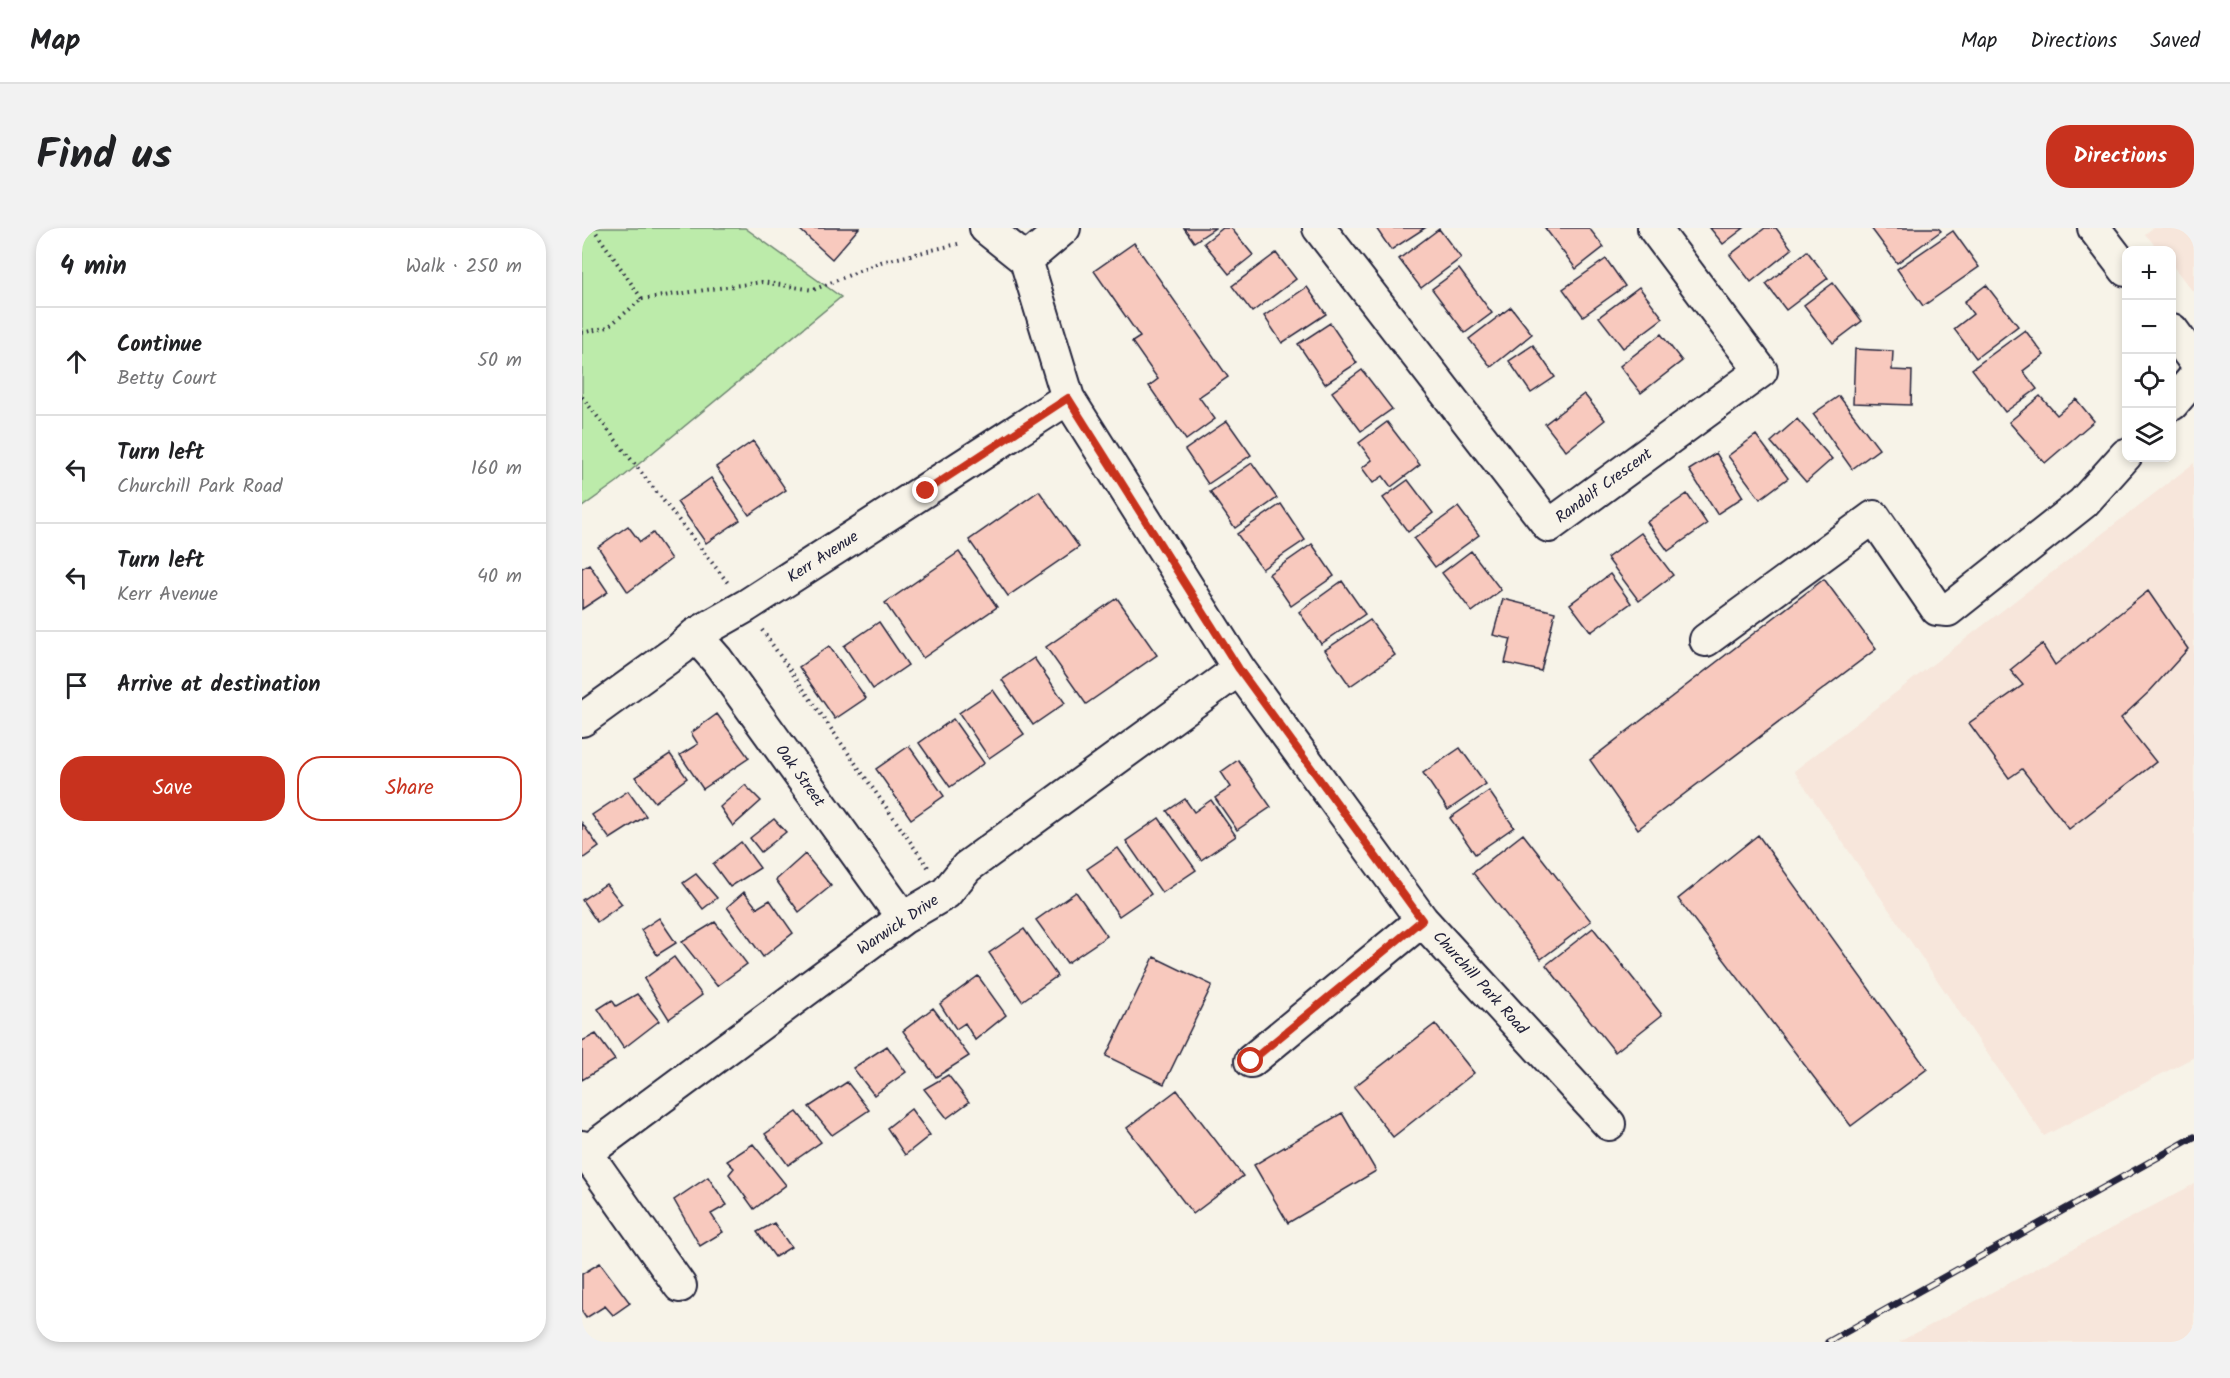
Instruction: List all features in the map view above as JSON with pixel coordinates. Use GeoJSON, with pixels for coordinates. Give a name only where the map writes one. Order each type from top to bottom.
{"type":"FeatureCollection","features":[{"type":"Feature","properties":{"kind":"street"},"geometry":{"type":"LineString","coordinates":[[977,234],[1026,260],[1064,228]]}},
{"type":"Feature","properties":{"kind":"street","name":"Randolf Crescent"},"geometry":{"type":"LineString","coordinates":[[1319,228],[1549,526],[1761,371],[1654,228]]}},
{"type":"Feature","properties":{"kind":"street"},"geometry":{"type":"LineString","coordinates":[[2094,228],[2122,264]]}},
{"type":"Feature","properties":{"kind":"street","name":"Churchill Park Road"},"geometry":{"type":"LineString","coordinates":[[1026,260],[1068,398],[1239,669],[1422,920],[1609,1124]]}},
{"type":"Feature","properties":{"kind":"street"},"geometry":{"type":"LineString","coordinates":[[2176,335],[2194,360]]}},
{"type":"Feature","properties":{"kind":"street"},"geometry":{"type":"LineString","coordinates":[[2176,399],[2194,378]]}},
{"type":"Feature","properties":{"kind":"street","name":"Kerr Avenue"},"geometry":{"type":"LineString","coordinates":[[582,720],[680,649],[695,635],[746,606],[1068,398]]}},
{"type":"Feature","properties":{"kind":"street"},"geometry":{"type":"LineString","coordinates":[[1706,640],[1874,517],[1937,609],[1948,609],[2084,503],[2122,461]]}},
{"type":"Feature","properties":{"kind":"street","name":"Oak Street"},"geometry":{"type":"LineString","coordinates":[[695,635],[717,660],[903,918]]}},
{"type":"Feature","properties":{"kind":"street","name":"Warwick Drive"},"geometry":{"type":"LineString","coordinates":[[583,1152],[903,918],[946,892],[967,867],[1239,669]]}},
{"type":"Feature","properties":{"kind":"street"},"geometry":{"type":"LineString","coordinates":[[1251,1061],[1422,920]]}},
{"type":"Feature","properties":{"kind":"street"},"geometry":{"type":"LineString","coordinates":[[583,1152],[680,1286]]}},
{"type":"Feature","properties":{"kind":"path"},"geometry":{"type":"LineString","coordinates":[[593,228],[642,299]]}},
{"type":"Feature","properties":{"kind":"path"},"geometry":{"type":"LineString","coordinates":[[582,333],[608,327],[642,299],[762,282],[813,290],[881,262],[977,234]]}},
{"type":"Feature","properties":{"kind":"path"},"geometry":{"type":"LineString","coordinates":[[582,397],[746,606],[946,892]]}},
{"type":"Feature","properties":{"kind":"shaded area"},"geometry":{"type":"Polygon","coordinates":[[[2153,228],[2194,228],[2194,293],[2176,270],[2176,246],[2156,246],[2145,234],[2153,228]]]}},
{"type":"Feature","properties":{"kind":"shaded area"},"geometry":{"type":"Polygon","coordinates":[[[2194,463],[2194,1057],[2044,1136],[1794,771],[2194,463]]]}},
{"type":"Feature","properties":{"kind":"shaded area"},"geometry":{"type":"Polygon","coordinates":[[[2194,1184],[2194,1342],[1899,1342],[2194,1184]]]}},
{"type":"Feature","properties":{"kind":"green space"},"geometry":{"type":"Polygon","coordinates":[[[582,228],[745,228],[841,297],[617,482],[582,507],[582,228]]]}},
{"type":"Feature","properties":{"kind":"building"},"geometry":{"type":"Polygon","coordinates":[[[798,228],[859,228],[832,259],[798,228]]]}},
{"type":"Feature","properties":{"kind":"building"},"geometry":{"type":"Polygon","coordinates":[[[1184,228],[1215,228],[1194,242],[1184,228]]]}},
{"type":"Feature","properties":{"kind":"building"},"geometry":{"type":"Polygon","coordinates":[[[1223,228],[1231,228],[1253,255],[1229,274],[1204,243],[1223,228]]]}},
{"type":"Feature","properties":{"kind":"building"},"geometry":{"type":"Polygon","coordinates":[[[1376,228],[1425,228],[1391,250],[1376,228]]]}},
{"type":"Feature","properties":{"kind":"building"},"geometry":{"type":"Polygon","coordinates":[[[1545,228],[1589,228],[1604,247],[1576,269],[1545,228]]]}},
{"type":"Feature","properties":{"kind":"building"},"geometry":{"type":"Polygon","coordinates":[[[1710,228],[1744,228],[1723,244],[1710,228]]]}},
{"type":"Feature","properties":{"kind":"building"},"geometry":{"type":"Polygon","coordinates":[[[1765,228],[1776,228],[1792,249],[1751,282],[1730,255],[1765,228]]]}},
{"type":"Feature","properties":{"kind":"building"},"geometry":{"type":"Polygon","coordinates":[[[1871,228],[1938,228],[1941,231],[1897,263],[1871,228]]]}},
{"type":"Feature","properties":{"kind":"building"},"geometry":{"type":"Polygon","coordinates":[[[1439,229],[1461,258],[1421,288],[1399,259],[1439,229]]]}},
{"type":"Feature","properties":{"kind":"building"},"geometry":{"type":"Polygon","coordinates":[[[1953,231],[1979,267],[1923,306],[1897,269],[1953,231]]]}},
{"type":"Feature","properties":{"kind":"building"},"geometry":{"type":"Polygon","coordinates":[[[1134,243],[1228,377],[1199,397],[1215,419],[1186,440],[1149,386],[1158,379],[1132,342],[1140,337],[1094,271],[1134,243]]]}},
{"type":"Feature","properties":{"kind":"building"},"geometry":{"type":"Polygon","coordinates":[[[1807,251],[1828,278],[1786,310],[1766,284],[1807,251]]]}},
{"type":"Feature","properties":{"kind":"building"},"geometry":{"type":"Polygon","coordinates":[[[1276,253],[1296,279],[1252,312],[1232,286],[1276,253]]]}},
{"type":"Feature","properties":{"kind":"building"},"geometry":{"type":"Polygon","coordinates":[[[1606,259],[1625,286],[1583,316],[1563,289],[1606,259]]]}},
{"type":"Feature","properties":{"kind":"building"},"geometry":{"type":"Polygon","coordinates":[[[1459,269],[1492,313],[1465,333],[1432,289],[1459,269]]]}},
{"type":"Feature","properties":{"kind":"building"},"geometry":{"type":"Polygon","coordinates":[[[1833,283],[1862,321],[1833,343],[1804,305],[1833,283]]]}},
{"type":"Feature","properties":{"kind":"building"},"geometry":{"type":"Polygon","coordinates":[[[1986,285],[2018,326],[1976,358],[1954,329],[1973,314],[1964,302],[1986,285]]]}},
{"type":"Feature","properties":{"kind":"building"},"geometry":{"type":"Polygon","coordinates":[[[1307,287],[1326,314],[1282,343],[1264,316],[1307,287]]]}},
{"type":"Feature","properties":{"kind":"building"},"geometry":{"type":"Polygon","coordinates":[[[1639,287],[1663,318],[1623,348],[1599,317],[1639,287]]]}},
{"type":"Feature","properties":{"kind":"building"},"geometry":{"type":"Polygon","coordinates":[[[1511,307],[1532,334],[1491,367],[1469,339],[1511,307]]]}},
{"type":"Feature","properties":{"kind":"building"},"geometry":{"type":"Polygon","coordinates":[[[1330,323],[1357,363],[1325,384],[1298,344],[1330,323]]]}},
{"type":"Feature","properties":{"kind":"building"},"geometry":{"type":"Polygon","coordinates":[[[2025,330],[2044,355],[2023,371],[2037,389],[2005,412],[1972,369],[2025,330]]]}},
{"type":"Feature","properties":{"kind":"building"},"geometry":{"type":"Polygon","coordinates":[[[1661,334],[1682,361],[1641,393],[1620,366],[1661,334]]]}},
{"type":"Feature","properties":{"kind":"building"},"geometry":{"type":"Polygon","coordinates":[[[1533,345],[1555,377],[1531,393],[1509,361],[1533,345]]]}},
{"type":"Feature","properties":{"kind":"building"},"geometry":{"type":"Polygon","coordinates":[[[1855,349],[1893,351],[1892,370],[1912,371],[1911,405],[1853,403],[1855,349]]]}},
{"type":"Feature","properties":{"kind":"building"},"geometry":{"type":"Polygon","coordinates":[[[1362,370],[1392,409],[1361,431],[1332,392],[1362,370]]]}},
{"type":"Feature","properties":{"kind":"building"},"geometry":{"type":"Polygon","coordinates":[[[1584,394],[1605,420],[1566,451],[1545,424],[1584,394]]]}},
{"type":"Feature","properties":{"kind":"building"},"geometry":{"type":"Polygon","coordinates":[[[1839,396],[1879,449],[1852,469],[1813,414],[1839,396]]]}},
{"type":"Feature","properties":{"kind":"building"},"geometry":{"type":"Polygon","coordinates":[[[2040,396],[2057,415],[2076,399],[2094,421],[2045,463],[2009,422],[2040,396]]]}},
{"type":"Feature","properties":{"kind":"building"},"geometry":{"type":"Polygon","coordinates":[[[1797,419],[1832,459],[1806,482],[1771,442],[1797,419]]]}},
{"type":"Feature","properties":{"kind":"building"},"geometry":{"type":"Polygon","coordinates":[[[1227,421],[1251,455],[1208,484],[1185,450],[1227,421]]]}},
{"type":"Feature","properties":{"kind":"building"},"geometry":{"type":"Polygon","coordinates":[[[1387,422],[1420,465],[1391,487],[1383,476],[1373,483],[1362,468],[1372,460],[1359,443],[1387,422]]]}},
{"type":"Feature","properties":{"kind":"building"},"geometry":{"type":"Polygon","coordinates":[[[1756,435],[1788,478],[1760,499],[1728,456],[1756,435]]]}},
{"type":"Feature","properties":{"kind":"building"},"geometry":{"type":"Polygon","coordinates":[[[753,441],[786,490],[749,515],[716,467],[753,441]]]}},
{"type":"Feature","properties":{"kind":"building"},"geometry":{"type":"Polygon","coordinates":[[[1716,453],[1743,497],[1717,514],[1689,470],[1716,453]]]}},
{"type":"Feature","properties":{"kind":"building"},"geometry":{"type":"Polygon","coordinates":[[[1252,463],[1277,498],[1235,528],[1210,492],[1252,463]]]}},
{"type":"Feature","properties":{"kind":"building"},"geometry":{"type":"Polygon","coordinates":[[[711,478],[740,520],[706,543],[677,502],[711,478]]]}},
{"type":"Feature","properties":{"kind":"building"},"geometry":{"type":"Polygon","coordinates":[[[1408,480],[1433,513],[1408,532],[1383,498],[1408,480]]]}},
{"type":"Feature","properties":{"kind":"building"},"geometry":{"type":"Polygon","coordinates":[[[1039,491],[1079,547],[1008,596],[969,540],[1039,491]]]}},
{"type":"Feature","properties":{"kind":"building"},"geometry":{"type":"Polygon","coordinates":[[[1687,494],[1707,524],[1668,551],[1647,522],[1687,494]]]}},
{"type":"Feature","properties":{"kind":"building"},"geometry":{"type":"Polygon","coordinates":[[[1281,504],[1305,540],[1262,569],[1237,534],[1281,504]]]}},
{"type":"Feature","properties":{"kind":"building"},"geometry":{"type":"Polygon","coordinates":[[[1458,507],[1479,535],[1435,567],[1414,539],[1458,507]]]}},
{"type":"Feature","properties":{"kind":"building"},"geometry":{"type":"Polygon","coordinates":[[[628,526],[640,542],[653,533],[671,559],[628,592],[598,547],[628,526]]]}},
{"type":"Feature","properties":{"kind":"building"},"geometry":{"type":"Polygon","coordinates":[[[1641,533],[1673,575],[1639,601],[1607,558],[1641,533]]]}},
{"type":"Feature","properties":{"kind":"building"},"geometry":{"type":"Polygon","coordinates":[[[1312,544],[1334,576],[1291,606],[1269,574],[1312,544]]]}},
{"type":"Feature","properties":{"kind":"building"},"geometry":{"type":"Polygon","coordinates":[[[1471,551],[1501,590],[1472,612],[1442,573],[1471,551]]]}},
{"type":"Feature","properties":{"kind":"building"},"geometry":{"type":"Polygon","coordinates":[[[959,552],[997,607],[923,658],[885,603],[959,552]]]}},
{"type":"Feature","properties":{"kind":"building"},"geometry":{"type":"Polygon","coordinates":[[[589,564],[608,592],[582,609],[582,568],[589,564]]]}},
{"type":"Feature","properties":{"kind":"building"},"geometry":{"type":"Polygon","coordinates":[[[1610,574],[1631,603],[1591,632],[1570,604],[1610,574]]]}},
{"type":"Feature","properties":{"kind":"building"},"geometry":{"type":"Polygon","coordinates":[[[1824,579],[1876,649],[1638,829],[1590,760],[1824,579]]]}},
{"type":"Feature","properties":{"kind":"building"},"geometry":{"type":"Polygon","coordinates":[[[1342,581],[1365,614],[1321,644],[1299,612],[1342,581]]]}},
{"type":"Feature","properties":{"kind":"building"},"geometry":{"type":"Polygon","coordinates":[[[2148,591],[2188,649],[2150,691],[2121,718],[2156,762],[2069,829],[2022,769],[2009,778],[1969,723],[2023,685],[2010,670],[2042,644],[2055,665],[2148,591]]]}},
{"type":"Feature","properties":{"kind":"building"},"geometry":{"type":"Polygon","coordinates":[[[1117,598],[1157,655],[1086,704],[1046,647],[1117,598]]]}},
{"type":"Feature","properties":{"kind":"building"},"geometry":{"type":"Polygon","coordinates":[[[1503,599],[1555,612],[1541,671],[1505,663],[1511,639],[1493,635],[1503,599]]]}},
{"type":"Feature","properties":{"kind":"building"},"geometry":{"type":"Polygon","coordinates":[[[1370,620],[1395,655],[1350,686],[1325,650],[1370,620]]]}},
{"type":"Feature","properties":{"kind":"building"},"geometry":{"type":"Polygon","coordinates":[[[879,622],[908,665],[873,689],[844,646],[879,622]]]}},
{"type":"Feature","properties":{"kind":"building"},"geometry":{"type":"Polygon","coordinates":[[[829,646],[866,698],[835,719],[799,667],[829,646]]]}},
{"type":"Feature","properties":{"kind":"building"},"geometry":{"type":"Polygon","coordinates":[[[1034,658],[1065,703],[1033,725],[1002,680],[1034,658]]]}},
{"type":"Feature","properties":{"kind":"building"},"geometry":{"type":"Polygon","coordinates":[[[993,690],[1024,734],[989,758],[959,713],[993,690]]]}},
{"type":"Feature","properties":{"kind":"building"},"geometry":{"type":"Polygon","coordinates":[[[717,714],[749,758],[703,789],[680,755],[698,744],[691,733],[717,714]]]}},
{"type":"Feature","properties":{"kind":"building"},"geometry":{"type":"Polygon","coordinates":[[[953,719],[984,763],[950,787],[919,743],[953,719]]]}},
{"type":"Feature","properties":{"kind":"building"},"geometry":{"type":"Polygon","coordinates":[[[909,746],[944,796],[911,819],[876,769],[909,746]]]}},
{"type":"Feature","properties":{"kind":"building"},"geometry":{"type":"Polygon","coordinates":[[[1460,748],[1486,784],[1448,810],[1423,773],[1460,748]]]}},
{"type":"Feature","properties":{"kind":"building"},"geometry":{"type":"Polygon","coordinates":[[[670,754],[687,778],[655,802],[635,777],[670,754]]]}},
{"type":"Feature","properties":{"kind":"building"},"geometry":{"type":"Polygon","coordinates":[[[1238,760],[1271,807],[1237,830],[1215,798],[1231,787],[1221,772],[1238,760]]]}},
{"type":"Feature","properties":{"kind":"building"},"geometry":{"type":"Polygon","coordinates":[[[745,785],[761,801],[733,826],[720,807],[745,785]]]}},
{"type":"Feature","properties":{"kind":"building"},"geometry":{"type":"Polygon","coordinates":[[[628,791],[646,816],[610,839],[592,815],[628,791]]]}},
{"type":"Feature","properties":{"kind":"building"},"geometry":{"type":"Polygon","coordinates":[[[1489,791],[1514,827],[1475,854],[1450,818],[1489,791]]]}},
{"type":"Feature","properties":{"kind":"building"},"geometry":{"type":"Polygon","coordinates":[[[1185,799],[1194,812],[1211,800],[1236,836],[1201,860],[1167,811],[1185,799]]]}},
{"type":"Feature","properties":{"kind":"building"},"geometry":{"type":"Polygon","coordinates":[[[1159,818],[1196,870],[1162,893],[1126,841],[1159,818]]]}},
{"type":"Feature","properties":{"kind":"building"},"geometry":{"type":"Polygon","coordinates":[[[774,819],[786,832],[761,852],[750,838],[774,819]]]}},
{"type":"Feature","properties":{"kind":"building"},"geometry":{"type":"Polygon","coordinates":[[[582,823],[599,847],[582,859],[582,823]]]}},
{"type":"Feature","properties":{"kind":"building"},"geometry":{"type":"Polygon","coordinates":[[[1523,834],[1591,921],[1541,959],[1473,873],[1523,834]]]}},
{"type":"Feature","properties":{"kind":"building"},"geometry":{"type":"Polygon","coordinates":[[[1758,835],[1927,1069],[1851,1126],[1678,899],[1758,835]]]}},
{"type":"Feature","properties":{"kind":"building"},"geometry":{"type":"Polygon","coordinates":[[[741,842],[760,868],[730,887],[713,864],[741,842]]]}},
{"type":"Feature","properties":{"kind":"building"},"geometry":{"type":"Polygon","coordinates":[[[1118,848],[1151,894],[1119,916],[1087,869],[1118,848]]]}},
{"type":"Feature","properties":{"kind":"building"},"geometry":{"type":"Polygon","coordinates":[[[805,854],[831,886],[799,912],[776,880],[805,854]]]}},
{"type":"Feature","properties":{"kind":"building"},"geometry":{"type":"Polygon","coordinates":[[[696,874],[717,898],[703,909],[683,883],[696,874]]]}},
{"type":"Feature","properties":{"kind":"building"},"geometry":{"type":"Polygon","coordinates":[[[606,884],[622,904],[597,922],[582,900],[606,884]]]}},
{"type":"Feature","properties":{"kind":"building"},"geometry":{"type":"Polygon","coordinates":[[[744,892],[757,908],[770,900],[793,933],[763,957],[727,907],[744,892]]]}},
{"type":"Feature","properties":{"kind":"building"},"geometry":{"type":"Polygon","coordinates":[[[1076,892],[1107,936],[1067,963],[1036,920],[1076,892]]]}},
{"type":"Feature","properties":{"kind":"building"},"geometry":{"type":"Polygon","coordinates":[[[659,918],[676,943],[657,955],[641,930],[659,918]]]}},
{"type":"Feature","properties":{"kind":"building"},"geometry":{"type":"Polygon","coordinates":[[[715,922],[747,964],[717,986],[682,942],[715,922]]]}},
{"type":"Feature","properties":{"kind":"building"},"geometry":{"type":"Polygon","coordinates":[[[1593,928],[1662,1015],[1615,1052],[1546,965],[1593,928]]]}},
{"type":"Feature","properties":{"kind":"building"},"geometry":{"type":"Polygon","coordinates":[[[1024,929],[1057,976],[1022,1001],[989,953],[1024,929]]]}},
{"type":"Feature","properties":{"kind":"building"},"geometry":{"type":"Polygon","coordinates":[[[674,957],[702,995],[669,1019],[644,979],[674,957]]]}},
{"type":"Feature","properties":{"kind":"building"},"geometry":{"type":"Polygon","coordinates":[[[1154,957],[1212,985],[1164,1084],[1106,1056],[1154,957]]]}},
{"type":"Feature","properties":{"kind":"building"},"geometry":{"type":"Polygon","coordinates":[[[978,976],[1006,1015],[975,1040],[965,1023],[956,1029],[940,1004],[978,976]]]}},
{"type":"Feature","properties":{"kind":"building"},"geometry":{"type":"Polygon","coordinates":[[[637,994],[659,1021],[624,1048],[598,1009],[612,1000],[616,1006],[637,994]]]}},
{"type":"Feature","properties":{"kind":"building"},"geometry":{"type":"Polygon","coordinates":[[[933,1008],[969,1056],[936,1077],[903,1031],[933,1008]]]}},
{"type":"Feature","properties":{"kind":"building"},"geometry":{"type":"Polygon","coordinates":[[[1435,1024],[1474,1073],[1393,1137],[1354,1087],[1435,1024]]]}},
{"type":"Feature","properties":{"kind":"building"},"geometry":{"type":"Polygon","coordinates":[[[596,1034],[615,1060],[582,1080],[582,1041],[596,1034]]]}},
{"type":"Feature","properties":{"kind":"building"},"geometry":{"type":"Polygon","coordinates":[[[887,1046],[906,1072],[874,1095],[853,1068],[887,1046]]]}},
{"type":"Feature","properties":{"kind":"building"},"geometry":{"type":"Polygon","coordinates":[[[948,1075],[969,1102],[947,1118],[924,1089],[948,1075]]]}},
{"type":"Feature","properties":{"kind":"building"},"geometry":{"type":"Polygon","coordinates":[[[847,1082],[869,1110],[832,1135],[809,1107],[847,1082]]]}},
{"type":"Feature","properties":{"kind":"building"},"geometry":{"type":"Polygon","coordinates":[[[1177,1090],[1243,1176],[1193,1214],[1127,1128],[1177,1090]]]}},
{"type":"Feature","properties":{"kind":"building"},"geometry":{"type":"Polygon","coordinates":[[[911,1109],[930,1135],[905,1155],[887,1128],[911,1109]]]}},
{"type":"Feature","properties":{"kind":"building"},"geometry":{"type":"Polygon","coordinates":[[[797,1112],[821,1142],[788,1165],[765,1134],[797,1112]]]}},
{"type":"Feature","properties":{"kind":"building"},"geometry":{"type":"Polygon","coordinates":[[[1342,1113],[1376,1171],[1288,1223],[1254,1165],[1342,1113]]]}},
{"type":"Feature","properties":{"kind":"building"},"geometry":{"type":"Polygon","coordinates":[[[753,1144],[786,1185],[754,1209],[729,1174],[734,1168],[727,1161],[753,1144]]]}},
{"type":"Feature","properties":{"kind":"building"},"geometry":{"type":"Polygon","coordinates":[[[708,1177],[727,1205],[711,1214],[723,1232],[700,1246],[674,1200],[708,1177]]]}},
{"type":"Feature","properties":{"kind":"building"},"geometry":{"type":"Polygon","coordinates":[[[774,1223],[791,1247],[775,1257],[757,1232],[774,1223]]]}},
{"type":"Feature","properties":{"kind":"building"},"geometry":{"type":"Polygon","coordinates":[[[600,1263],[630,1303],[613,1315],[605,1306],[586,1318],[582,1312],[582,1274],[600,1263]]]}},
{"type":"Feature","properties":{"kind":"railway"},"geometry":{"type":"LineString","coordinates":[[1828,1342],[2194,1137]]}},
{"type":"Feature","properties":{"kind":"route"},"geometry":{"type":"LineString","coordinates":[[926,491],[1068,398],[1239,669],[1422,920],[1251,1061]]}}]}
